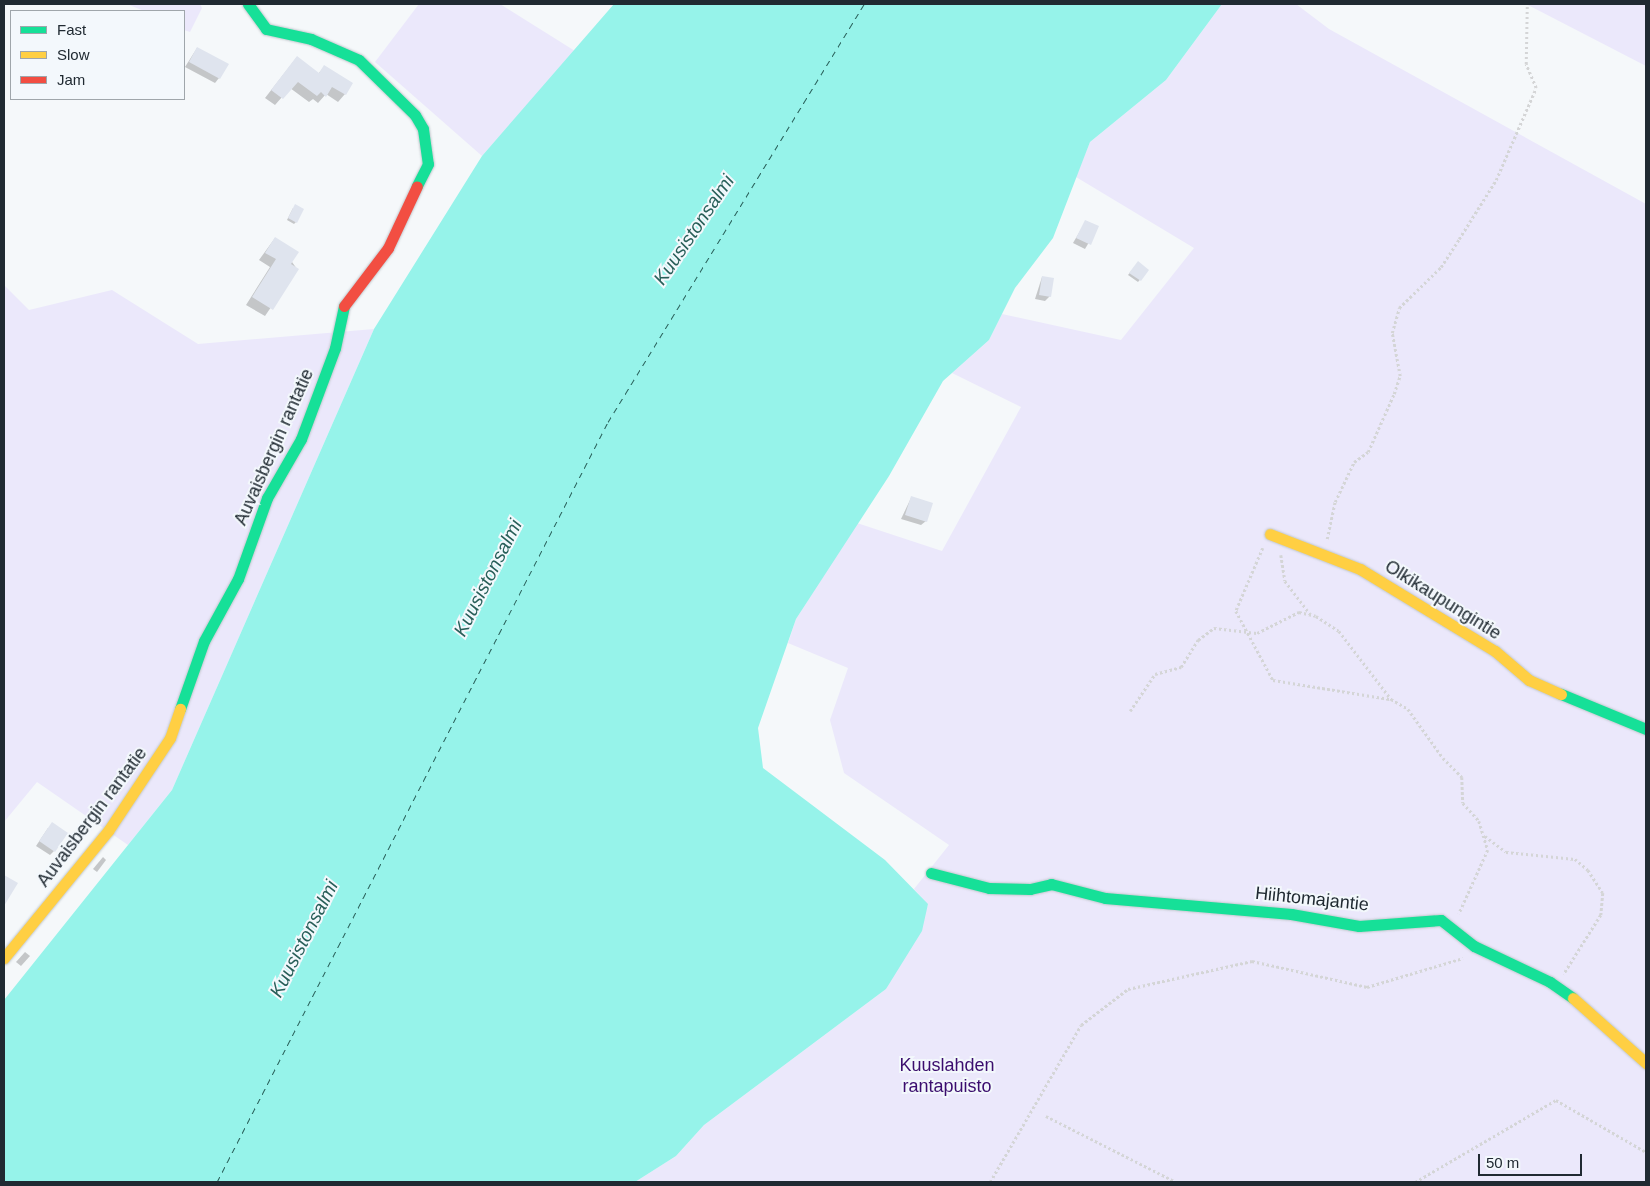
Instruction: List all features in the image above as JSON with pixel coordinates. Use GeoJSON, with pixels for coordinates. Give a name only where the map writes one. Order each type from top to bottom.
{"type":"FeatureCollection","features":[{"type":"Feature","properties":{"kind":"street","name":"Auvaisbergin rantatie"},"geometry":{"type":"LineString","coordinates":[[4,958],[108,831],[170,738],[204,641],[238,580],[267,498],[300,439],[335,348],[346,299],[388,248],[428,164],[423,129],[415,115],[359,60],[311,38],[266,29],[248,4]]}},
{"type":"Feature","properties":{"kind":"street","name":"Olkikaupungintie"},"geometry":{"type":"LineString","coordinates":[[1270,534],[1324,553],[1360,569],[1475,639],[1529,680],[1646,729]]}},
{"type":"Feature","properties":{"kind":"street","name":"Hiihtomajantie"},"geometry":{"type":"LineString","coordinates":[[931,873],[989,888],[1030,889],[1051,884],[1105,898],[1291,914],[1359,926],[1441,920]]}},
{"type":"Feature","properties":{"kind":"street"},"geometry":{"type":"LineString","coordinates":[[1441,920],[1474,946],[1555,986],[1590,1010],[1646,1063]]}},
{"type":"Feature","properties":{"kind":"path"},"geometry":{"type":"LineString","coordinates":[[1324,553],[1335,502],[1354,462],[1368,452],[1400,376],[1392,333],[1399,308],[1441,268],[1496,180],[1536,88],[1526,64],[1527,4]]}},
{"type":"Feature","properties":{"kind":"path"},"geometry":{"type":"LineString","coordinates":[[1270,534],[1236,610],[1245,632],[1274,680],[1391,699],[1408,709],[1443,758],[1462,777],[1463,803],[1486,836],[1506,852],[1575,860],[1588,870],[1603,893],[1601,916],[1590,938],[1555,986]]}},
{"type":"Feature","properties":{"kind":"path"},"geometry":{"type":"LineString","coordinates":[[1284,539],[1280,565],[1285,581],[1311,615]]}},
{"type":"Feature","properties":{"kind":"path"},"geometry":{"type":"LineString","coordinates":[[1130,712],[1155,674],[1181,667],[1205,633],[1214,628],[1257,633],[1299,612],[1311,615],[1338,631],[1391,699]]}},
{"type":"Feature","properties":{"kind":"path"},"geometry":{"type":"LineString","coordinates":[[1441,920],[1458,915],[1471,894],[1485,862],[1486,836]]}},
{"type":"Feature","properties":{"kind":"path"},"geometry":{"type":"LineString","coordinates":[[990,1182],[1081,1024],[1128,990],[1252,961],[1367,987],[1432,964],[1471,957]]}},
{"type":"Feature","properties":{"kind":"path"},"geometry":{"type":"LineString","coordinates":[[1415,1182],[1556,1100],[1646,1152]]}},
{"type":"Feature","properties":{"kind":"path"},"geometry":{"type":"LineString","coordinates":[[1046,1116],[1176,1182]]}},
{"type":"Feature","properties":{"kind":"green space"},"geometry":{"type":"Polygon","coordinates":[[[127,4],[200,4],[202,8],[190,32],[185,30],[185,10],[142,10],[127,4]]]}},
{"type":"Feature","properties":{"kind":"green space"},"geometry":{"type":"Polygon","coordinates":[[[419,4],[500,4],[575,51],[482,156],[375,62],[419,4]]]}},
{"type":"Feature","properties":{"kind":"green space","name":"Kuuslahden rantapuisto"},"geometry":{"type":"Polygon","coordinates":[[[1222,4],[1296,4],[1329,29],[1646,204],[1646,1182],[635,1182],[676,1156],[704,1125],[886,989],[928,905],[914,889],[949,845],[844,773],[830,720],[848,668],[788,643],[796,619],[857,523],[942,551],[1021,407],[952,373],[989,340],[1002,314],[1121,340],[1194,248],[1076,177],[1090,142],[1166,80],[1222,4]]]}},
{"type":"Feature","properties":{"kind":"green space"},"geometry":{"type":"Polygon","coordinates":[[[1526,4],[1646,4],[1646,66],[1526,4]]]}},
{"type":"Feature","properties":{"kind":"green space"},"geometry":{"type":"Polygon","coordinates":[[[4,285],[29,310],[112,290],[198,344],[374,329],[172,790],[128,845],[37,782],[4,822],[4,285]]]}},
{"type":"Feature","properties":{"kind":"water","name":"Kuusistonsalmi"},"geometry":{"type":"Polygon","coordinates":[[[614,4],[1222,4],[1166,80],[1090,142],[1053,238],[1015,288],[989,340],[943,381],[889,476],[796,619],[758,728],[763,768],[885,860],[928,904],[922,931],[886,989],[704,1125],[676,1156],[635,1182],[4,1182],[4,1000],[172,790],[374,329],[482,156],[614,4]]]}},
{"type":"Feature","properties":{"kind":"building"},"geometry":{"type":"Polygon","coordinates":[[[197,47],[229,64],[220,79],[189,62],[197,47]]]}},
{"type":"Feature","properties":{"kind":"building"},"geometry":{"type":"Polygon","coordinates":[[[297,56],[319,73],[324,65],[353,83],[346,95],[332,87],[326,97],[321,92],[317,96],[298,82],[283,99],[271,90],[297,56]]]}},
{"type":"Feature","properties":{"kind":"building"},"geometry":{"type":"Polygon","coordinates":[[[295,204],[304,209],[297,223],[288,218],[295,204]]]}},
{"type":"Feature","properties":{"kind":"building"},"geometry":{"type":"Polygon","coordinates":[[[1085,220],[1099,226],[1091,245],[1076,238],[1085,220]]]}},
{"type":"Feature","properties":{"kind":"building"},"geometry":{"type":"Polygon","coordinates":[[[275,237],[299,252],[291,264],[299,269],[273,310],[252,297],[276,259],[265,253],[275,237]]]}},
{"type":"Feature","properties":{"kind":"building"},"geometry":{"type":"Polygon","coordinates":[[[1138,261],[1149,270],[1141,281],[1129,273],[1138,261]]]}},
{"type":"Feature","properties":{"kind":"building"},"geometry":{"type":"Polygon","coordinates":[[[1042,276],[1054,278],[1051,297],[1039,295],[1042,276]]]}},
{"type":"Feature","properties":{"kind":"building"},"geometry":{"type":"Polygon","coordinates":[[[911,496],[933,503],[927,522],[905,515],[911,496]]]}},
{"type":"Feature","properties":{"kind":"building"},"geometry":{"type":"Polygon","coordinates":[[[52,822],[68,833],[55,852],[39,841],[52,822]]]}},
{"type":"Feature","properties":{"kind":"building"},"geometry":{"type":"Polygon","coordinates":[[[4,875],[18,883],[4,906],[4,875]]]}},
{"type":"Feature","properties":{"kind":"ferry route"},"geometry":{"type":"LineString","coordinates":[[217,1182],[608,422],[864,4]]}},
{"type":"Feature","properties":{"kind":"traffic: fast"},"geometry":{"type":"LineString","coordinates":[[248,4],[266,29],[311,39],[359,60],[415,115],[423,129],[428,164],[417,186]]}},
{"type":"Feature","properties":{"kind":"traffic: fast"},"geometry":{"type":"LineString","coordinates":[[180,709],[204,641],[238,579],[267,498],[301,439],[335,348],[344,306]]}},
{"type":"Feature","properties":{"kind":"traffic: fast"},"geometry":{"type":"LineString","coordinates":[[1561,694],[1646,729]]}},
{"type":"Feature","properties":{"kind":"traffic: fast"},"geometry":{"type":"LineString","coordinates":[[931,873],[989,888],[1030,889],[1051,884],[1105,898],[1291,914],[1359,926],[1441,920],[1474,946],[1550,982],[1573,998]]}},
{"type":"Feature","properties":{"kind":"traffic: slow"},"geometry":{"type":"LineString","coordinates":[[1270,534],[1360,569],[1495,651],[1529,680],[1561,694]]}},
{"type":"Feature","properties":{"kind":"traffic: slow"},"geometry":{"type":"LineString","coordinates":[[4,958],[108,831],[170,738],[180,709]]}},
{"type":"Feature","properties":{"kind":"traffic: slow"},"geometry":{"type":"LineString","coordinates":[[1573,998],[1646,1063]]}},
{"type":"Feature","properties":{"kind":"traffic: jam"},"geometry":{"type":"LineString","coordinates":[[344,306],[388,248],[417,186]]}}]}
